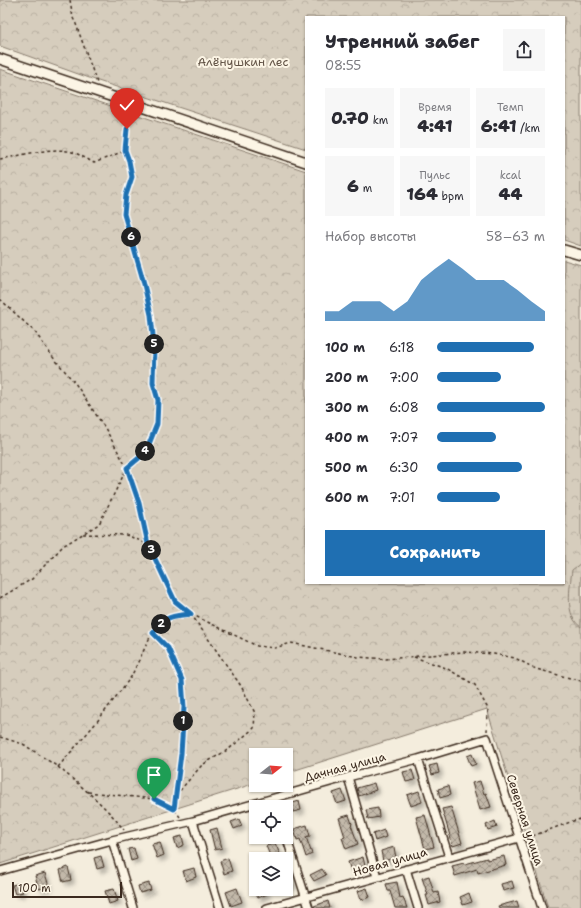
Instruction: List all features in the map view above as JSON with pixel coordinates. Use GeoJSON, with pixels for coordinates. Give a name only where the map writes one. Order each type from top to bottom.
{"type":"FeatureCollection","features":[{"type":"Feature","properties":{"kind":"street"},"geometry":{"type":"LineString","coordinates":[[0,59],[305,162]]}},
{"type":"Feature","properties":{"kind":"street"},"geometry":{"type":"LineString","coordinates":[[565,250],[581,255]]}},
{"type":"Feature","properties":{"kind":"street","name":"Дачная улица"},"geometry":{"type":"LineString","coordinates":[[0,871],[112,840],[193,821],[348,777],[418,759],[488,738]]}},
{"type":"Feature","properties":{"kind":"street","name":"Северная улица"},"geometry":{"type":"LineString","coordinates":[[488,738],[542,908]]}},
{"type":"Feature","properties":{"kind":"street"},"geometry":{"type":"LineString","coordinates":[[418,759],[449,857]]}},
{"type":"Feature","properties":{"kind":"street"},"geometry":{"type":"LineString","coordinates":[[348,777],[377,877]]}},
{"type":"Feature","properties":{"kind":"street"},"geometry":{"type":"LineString","coordinates":[[193,821],[220,908]]}},
{"type":"Feature","properties":{"kind":"street","name":"Новая улица"},"geometry":{"type":"LineString","coordinates":[[267,908],[519,838]]}},
{"type":"Feature","properties":{"kind":"street"},"geometry":{"type":"LineString","coordinates":[[112,840],[133,908]]}},
{"type":"Feature","properties":{"kind":"street"},"geometry":{"type":"LineString","coordinates":[[289,844],[309,908]]}},
{"type":"Feature","properties":{"kind":"street"},"geometry":{"type":"LineString","coordinates":[[406,869],[418,908]]}},
{"type":"Feature","properties":{"kind":"path"},"geometry":{"type":"LineString","coordinates":[[70,0],[73,18],[95,80],[105,94]]}},
{"type":"Feature","properties":{"kind":"path"},"geometry":{"type":"LineString","coordinates":[[0,598],[32,579],[63,546],[99,524],[127,468],[139,458],[149,444],[157,424],[158,400],[153,383],[154,346],[151,315],[143,280],[124,214],[126,195],[132,177],[125,150],[127,129],[134,104]]}},
{"type":"Feature","properties":{"kind":"path"},"geometry":{"type":"LineString","coordinates":[[0,159],[30,153],[60,150],[73,152],[94,163],[125,150]]}},
{"type":"Feature","properties":{"kind":"path"},"geometry":{"type":"LineString","coordinates":[[0,299],[35,332],[52,356],[75,383],[105,428],[127,468],[139,503],[148,544],[175,601],[191,614],[257,646],[275,648],[291,643],[358,657],[386,658],[464,652],[494,654],[515,658],[536,669],[581,681]]}},
{"type":"Feature","properties":{"kind":"path"},"geometry":{"type":"LineString","coordinates":[[83,534],[126,535],[148,544]]}},
{"type":"Feature","properties":{"kind":"path"},"geometry":{"type":"LineString","coordinates":[[58,767],[96,723],[131,677],[142,652],[153,633],[163,621],[169,617],[191,614]]}},
{"type":"Feature","properties":{"kind":"path"},"geometry":{"type":"LineString","coordinates":[[176,795],[202,765],[228,749],[254,728],[255,713],[241,686],[191,614]]}},
{"type":"Feature","properties":{"kind":"path"},"geometry":{"type":"LineString","coordinates":[[153,633],[168,648],[182,680],[184,707],[181,754],[174,809]]}},
{"type":"Feature","properties":{"kind":"path"},"geometry":{"type":"LineString","coordinates":[[413,656],[446,668],[475,685],[488,709],[488,738]]}},
{"type":"Feature","properties":{"kind":"path"},"geometry":{"type":"LineString","coordinates":[[0,737],[23,744],[58,767],[88,792],[118,823],[129,837]]}},
{"type":"Feature","properties":{"kind":"path"},"geometry":{"type":"LineString","coordinates":[[88,792],[154,799],[174,809],[185,823]]}},
{"type":"Feature","properties":{"kind":"path"},"geometry":{"type":"LineString","coordinates":[[519,838],[527,838],[573,820],[581,819]]}},
{"type":"Feature","properties":{"kind":"green space","name":"Алёнушкин лес"},"geometry":{"type":"Polygon","coordinates":[[[0,0],[581,0],[581,246],[565,240],[565,16],[305,16],[305,149],[95,80],[0,46],[0,0]]]}},
{"type":"Feature","properties":{"kind":"green space"},"geometry":{"type":"Polygon","coordinates":[[[0,69],[305,171],[305,584],[565,584],[565,260],[581,265],[581,908],[548,908],[487,709],[293,771],[293,748],[249,748],[249,785],[0,864],[0,69]]]}},
{"type":"Feature","properties":{"kind":"green space"},"geometry":{"type":"Polygon","coordinates":[[[581,563],[581,627],[572,616],[569,601],[572,570],[581,563]]]}},
{"type":"Feature","properties":{"kind":"building"},"geometry":{"type":"Polygon","coordinates":[[[472,754],[476,764],[471,766],[467,756],[472,754]]]}},
{"type":"Feature","properties":{"kind":"building"},"geometry":{"type":"Polygon","coordinates":[[[437,764],[439,773],[432,775],[429,766],[437,764]]]}},
{"type":"Feature","properties":{"kind":"building"},"geometry":{"type":"Polygon","coordinates":[[[412,770],[415,780],[406,782],[403,772],[412,770]]]}},
{"type":"Feature","properties":{"kind":"building"},"geometry":{"type":"Polygon","coordinates":[[[480,781],[484,794],[486,793],[491,807],[480,810],[472,783],[480,781]]]}},
{"type":"Feature","properties":{"kind":"building"},"geometry":{"type":"Polygon","coordinates":[[[374,783],[376,790],[359,796],[357,788],[374,783]]]}},
{"type":"Feature","properties":{"kind":"building"},"geometry":{"type":"Polygon","coordinates":[[[448,786],[450,795],[440,798],[438,789],[448,786]]]}},
{"type":"Feature","properties":{"kind":"building"},"geometry":{"type":"Polygon","coordinates":[[[342,790],[346,801],[337,804],[333,793],[342,790]]]}},
{"type":"Feature","properties":{"kind":"building"},"geometry":{"type":"Polygon","coordinates":[[[419,791],[422,802],[411,806],[407,795],[419,791]]]}},
{"type":"Feature","properties":{"kind":"building"},"geometry":{"type":"Polygon","coordinates":[[[299,801],[301,810],[293,812],[293,803],[299,801]]]}},
{"type":"Feature","properties":{"kind":"building"},"geometry":{"type":"Polygon","coordinates":[[[451,807],[462,843],[453,846],[442,809],[451,807]]]}},
{"type":"Feature","properties":{"kind":"building"},"geometry":{"type":"Polygon","coordinates":[[[378,808],[379,817],[368,819],[366,810],[378,808]]]}},
{"type":"Feature","properties":{"kind":"building"},"geometry":{"type":"Polygon","coordinates":[[[349,815],[358,844],[346,849],[342,838],[345,837],[339,818],[349,815]]]}},
{"type":"Feature","properties":{"kind":"building"},"geometry":{"type":"Polygon","coordinates":[[[425,815],[434,847],[425,849],[416,817],[425,815]]]}},
{"type":"Feature","properties":{"kind":"building"},"geometry":{"type":"Polygon","coordinates":[[[239,819],[242,826],[234,829],[231,822],[239,819]]]}},
{"type":"Feature","properties":{"kind":"building"},"geometry":{"type":"Polygon","coordinates":[[[495,821],[497,827],[488,830],[486,825],[495,821]]]}},
{"type":"Feature","properties":{"kind":"building"},"geometry":{"type":"Polygon","coordinates":[[[307,825],[310,836],[306,837],[312,854],[306,857],[300,839],[297,840],[294,829],[307,825]]]}},
{"type":"Feature","properties":{"kind":"building"},"geometry":{"type":"Polygon","coordinates":[[[217,828],[222,848],[215,850],[210,830],[217,828]]]}},
{"type":"Feature","properties":{"kind":"building"},"geometry":{"type":"Polygon","coordinates":[[[384,830],[386,837],[375,841],[373,834],[384,830]]]}},
{"type":"Feature","properties":{"kind":"building"},"geometry":{"type":"Polygon","coordinates":[[[182,836],[184,845],[177,848],[174,838],[182,836]]]}},
{"type":"Feature","properties":{"kind":"building"},"geometry":{"type":"Polygon","coordinates":[[[160,842],[164,855],[157,858],[152,844],[160,842]]]}},
{"type":"Feature","properties":{"kind":"building"},"geometry":{"type":"Polygon","coordinates":[[[275,844],[279,852],[268,852],[266,846],[275,844]]]}},
{"type":"Feature","properties":{"kind":"building"},"geometry":{"type":"Polygon","coordinates":[[[394,847],[396,858],[383,861],[381,851],[394,847]]]}},
{"type":"Feature","properties":{"kind":"building"},"geometry":{"type":"Polygon","coordinates":[[[134,848],[137,859],[131,861],[128,849],[134,848]]]}},
{"type":"Feature","properties":{"kind":"building"},"geometry":{"type":"Polygon","coordinates":[[[101,856],[104,867],[97,869],[94,858],[101,856]]]}},
{"type":"Feature","properties":{"kind":"building"},"geometry":{"type":"Polygon","coordinates":[[[504,856],[506,865],[478,873],[477,869],[455,876],[452,866],[487,858],[487,860],[504,856]]]}},
{"type":"Feature","properties":{"kind":"building"},"geometry":{"type":"Polygon","coordinates":[[[363,857],[365,866],[351,871],[348,862],[363,857]]]}},
{"type":"Feature","properties":{"kind":"building"},"geometry":{"type":"Polygon","coordinates":[[[228,858],[232,871],[224,874],[220,861],[228,858]]]}},
{"type":"Feature","properties":{"kind":"building"},"geometry":{"type":"Polygon","coordinates":[[[68,867],[71,880],[63,882],[60,870],[68,867]]]}},
{"type":"Feature","properties":{"kind":"building"},"geometry":{"type":"Polygon","coordinates":[[[194,868],[196,877],[186,881],[183,871],[194,868]]]}},
{"type":"Feature","properties":{"kind":"building"},"geometry":{"type":"Polygon","coordinates":[[[322,869],[326,875],[314,881],[310,875],[322,869]]]}},
{"type":"Feature","properties":{"kind":"building"},"geometry":{"type":"Polygon","coordinates":[[[45,873],[49,887],[39,889],[35,876],[45,873]]]}},
{"type":"Feature","properties":{"kind":"building"},"geometry":{"type":"Polygon","coordinates":[[[429,876],[434,893],[438,892],[440,902],[429,905],[426,895],[428,895],[422,878],[429,876]]]}},
{"type":"Feature","properties":{"kind":"building"},"geometry":{"type":"Polygon","coordinates":[[[512,881],[514,888],[503,891],[501,884],[512,881]]]}},
{"type":"Feature","properties":{"kind":"building"},"geometry":{"type":"Polygon","coordinates":[[[397,882],[400,898],[403,897],[407,908],[395,908],[390,891],[388,891],[386,884],[397,882]]]}},
{"type":"Feature","properties":{"kind":"building"},"geometry":{"type":"Polygon","coordinates":[[[20,883],[23,892],[15,894],[12,885],[20,883]]]}},
{"type":"Feature","properties":{"kind":"building"},"geometry":{"type":"Polygon","coordinates":[[[149,883],[151,890],[140,893],[138,886],[149,883]]]}},
{"type":"Feature","properties":{"kind":"building"},"geometry":{"type":"Polygon","coordinates":[[[237,888],[242,902],[231,906],[226,892],[237,888]]]}},
{"type":"Feature","properties":{"kind":"building"},"geometry":{"type":"Polygon","coordinates":[[[367,888],[370,897],[361,900],[358,891],[367,888]]]}},
{"type":"Feature","properties":{"kind":"building"},"geometry":{"type":"Polygon","coordinates":[[[114,889],[118,901],[109,904],[105,891],[114,889]]]}},
{"type":"Feature","properties":{"kind":"building"},"geometry":{"type":"Polygon","coordinates":[[[469,893],[472,902],[463,905],[460,897],[469,893]]]}},
{"type":"Feature","properties":{"kind":"building"},"geometry":{"type":"Polygon","coordinates":[[[328,901],[330,908],[314,908],[314,906],[328,901]]]}},
{"type":"Feature","properties":{"kind":"building"},"geometry":{"type":"Polygon","coordinates":[[[517,901],[519,908],[499,908],[498,906],[517,901]]]}},
{"type":"Feature","properties":{"kind":"route"},"geometry":{"type":"LineString","coordinates":[[127,129],[125,150],[132,177],[126,195],[124,214],[143,280],[151,315],[154,346],[153,383],[158,400],[157,424],[149,444],[139,458],[127,468],[139,503],[148,544],[175,601],[191,614],[169,617],[163,621],[153,633],[168,648],[182,680],[184,707],[181,754],[174,809],[154,799]]}}]}
